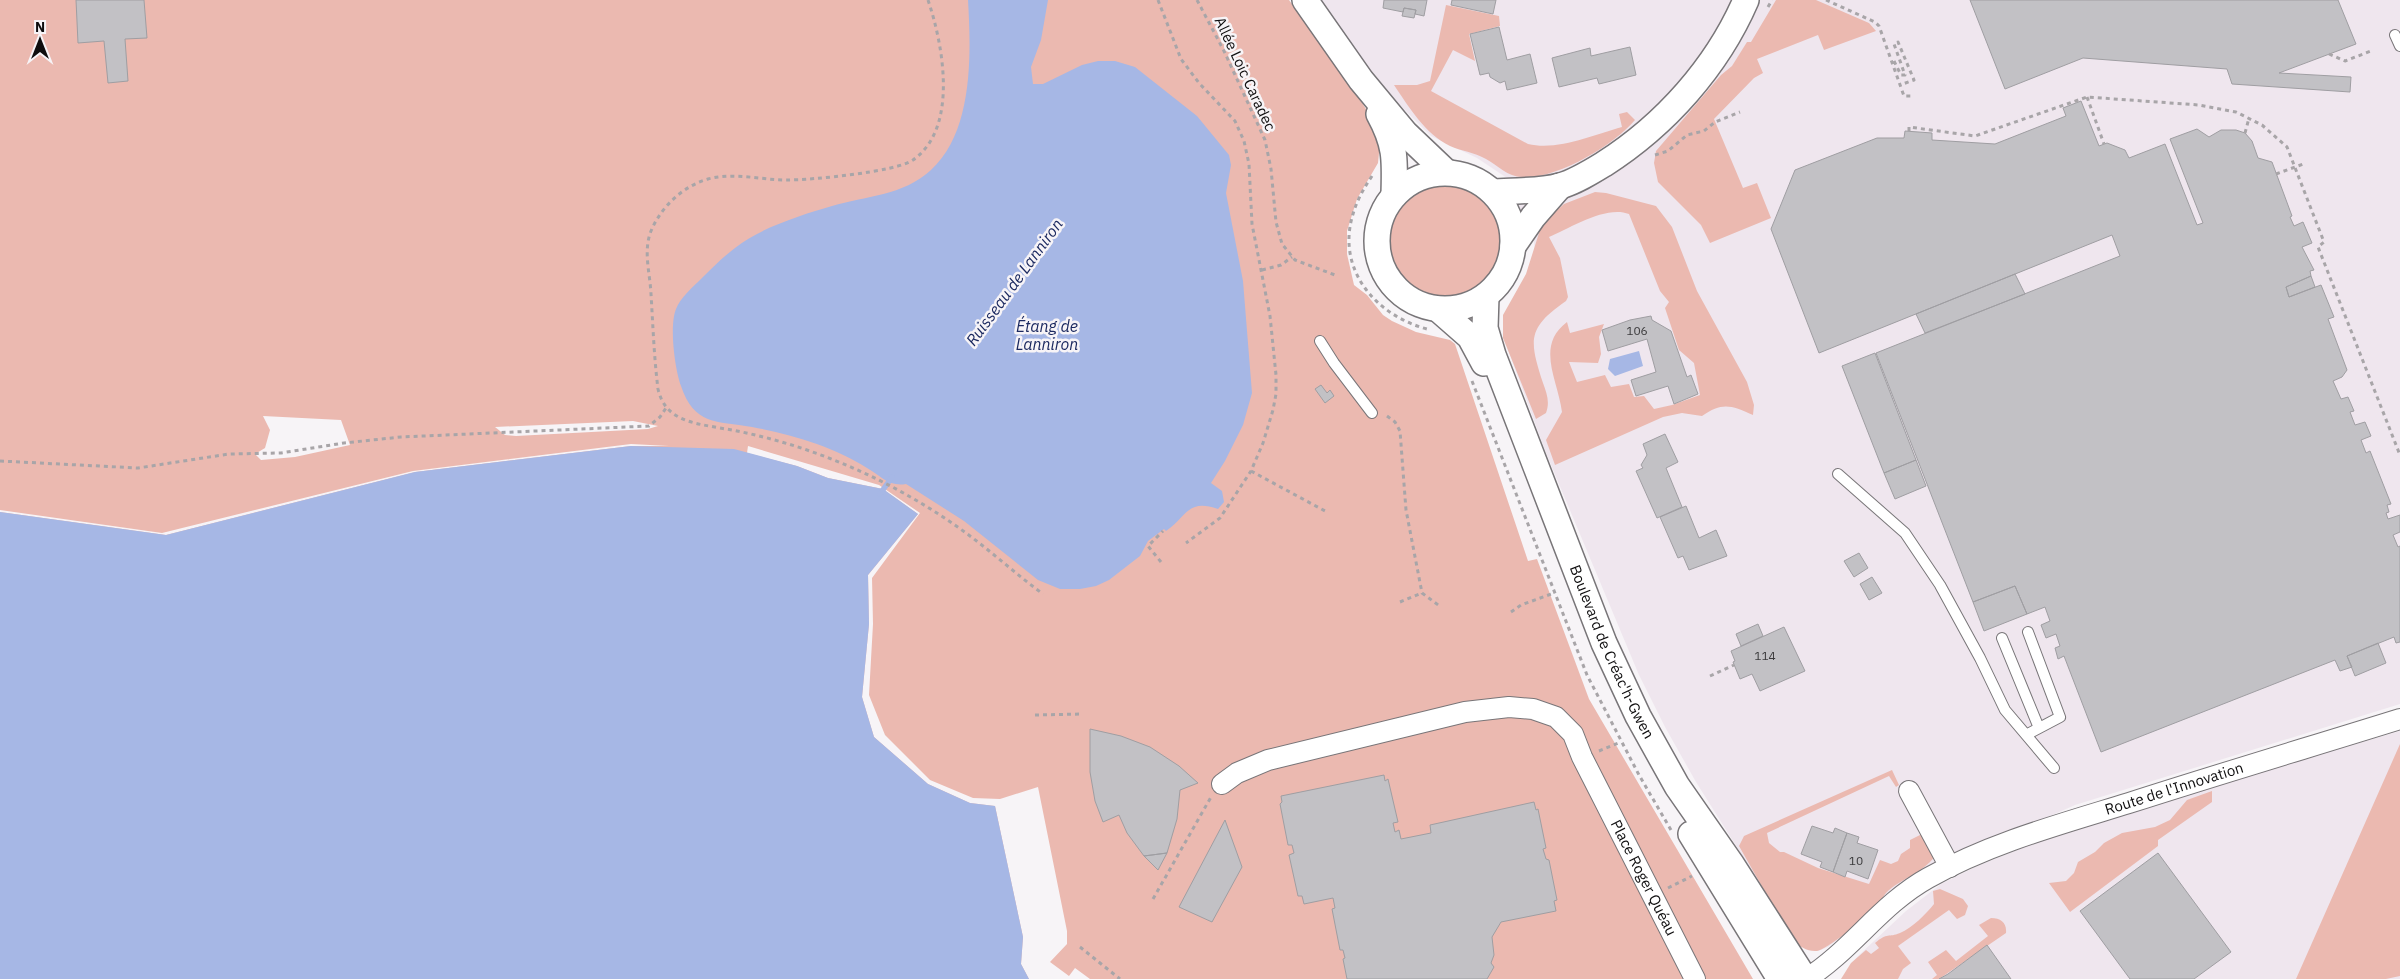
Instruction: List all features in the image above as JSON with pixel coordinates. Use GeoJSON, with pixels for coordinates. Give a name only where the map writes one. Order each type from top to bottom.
{"type":"FeatureCollection","features":[{"type":"Feature","properties":{"kind":"street"},"geometry":{"type":"LineString","coordinates":[[1306,0],[1361,80],[1406,133],[1446,172]]}},
{"type":"Feature","properties":{"kind":"street"},"geometry":{"type":"LineString","coordinates":[[1660,118],[1680,84],[1736,0]]}},
{"type":"Feature","properties":{"kind":"street"},"geometry":{"type":"LineString","coordinates":[[1496,192],[1560,186],[1593,170],[1644,135],[1683,98],[1698,80],[1727,37],[1746,0]]}},
{"type":"Feature","properties":{"kind":"street"},"geometry":{"type":"LineString","coordinates":[[1361,80],[1391,138],[1395,158],[1394,194]]}},
{"type":"Feature","properties":{"kind":"street"},"geometry":{"type":"LineString","coordinates":[[1446,172],[1471,177],[1496,192],[1509,216],[1513,246],[1510,262],[1504,276],[1486,296],[1436,319],[1417,303],[1402,294],[1388,279],[1380,262],[1376,233],[1386,206],[1394,194],[1408,182],[1424,175],[1446,172]]}},
{"type":"Feature","properties":{"kind":"street"},"geometry":{"type":"LineString","coordinates":[[1513,246],[1533,217],[1560,186]]}},
{"type":"Feature","properties":{"kind":"street","name":"Boulevard de Créac'h-Gwen"},"geometry":{"type":"LineString","coordinates":[[1486,296],[1485,328],[1493,355],[1604,643],[1622,682],[1646,732],[1677,786],[1732,865],[1805,979]]}},
{"type":"Feature","properties":{"kind":"street","name":"Boulevard de Créac'h-Gwen"},"geometry":{"type":"LineString","coordinates":[[1436,319],[1470,337],[1481,356],[1578,607],[1614,694],[1642,750],[1780,979]]}},
{"type":"Feature","properties":{"kind":"street","name":"Place Roger Quéau"},"geometry":{"type":"LineString","coordinates":[[1222,784],[1237,773],[1268,760],[1465,712],[1509,707],[1533,709],[1564,722],[1574,734],[1582,757],[1694,976]]}},
{"type":"Feature","properties":{"kind":"street","name":"Route de l'Innovation"},"geometry":{"type":"LineString","coordinates":[[1805,979],[1831,963],[1908,892],[1950,867],[2062,823],[2400,719]]}},
{"type":"Feature","properties":{"kind":"street"},"geometry":{"type":"LineString","coordinates":[[1909,791],[1950,867]]}},
{"type":"Feature","properties":{"kind":"lane"},"geometry":{"type":"LineString","coordinates":[[2395,35],[2400,46]]}},
{"type":"Feature","properties":{"kind":"lane"},"geometry":{"type":"LineString","coordinates":[[1320,341],[1327,354],[1372,413]]}},
{"type":"Feature","properties":{"kind":"lane"},"geometry":{"type":"LineString","coordinates":[[1838,474],[1904,533],[1940,585],[1980,658],[2005,710],[2054,768]]}},
{"type":"Feature","properties":{"kind":"lane"},"geometry":{"type":"LineString","coordinates":[[2026,735],[2060,717],[2028,632]]}},
{"type":"Feature","properties":{"kind":"lane"},"geometry":{"type":"LineString","coordinates":[[2002,638],[2039,728]]}},
{"type":"Feature","properties":{"kind":"path"},"geometry":{"type":"LineString","coordinates":[[928,0],[940,43],[942,96],[934,132],[924,150],[913,160],[883,170],[811,179],[783,180],[726,176],[709,179],[680,193],[660,216],[651,232],[647,255],[655,364],[660,396],[666,408],[691,422],[752,434],[792,445],[829,458],[894,488],[966,533],[1043,594]]}},
{"type":"Feature","properties":{"kind":"path"},"geometry":{"type":"LineString","coordinates":[[1158,0],[1181,59],[1189,72],[1231,117],[1241,132],[1249,164],[1252,224],[1273,334],[1276,394],[1265,438],[1251,471],[1220,518],[1186,543]]}},
{"type":"Feature","properties":{"kind":"path","name":"Allée Loic Caradec"},"geometry":{"type":"LineString","coordinates":[[1197,0],[1258,123],[1269,160],[1277,231],[1284,248],[1292,257]]}},
{"type":"Feature","properties":{"kind":"path"},"geometry":{"type":"LineString","coordinates":[[1826,0],[1875,22],[1881,29],[1904,96],[1910,96]]}},
{"type":"Feature","properties":{"kind":"path"},"geometry":{"type":"LineString","coordinates":[[1892,58],[1901,75],[1905,75],[1894,44],[1898,42],[1914,80],[1900,85]]}},
{"type":"Feature","properties":{"kind":"path"},"geometry":{"type":"LineString","coordinates":[[2329,54],[2345,61],[2371,51]]}},
{"type":"Feature","properties":{"kind":"path"},"geometry":{"type":"LineString","coordinates":[[2087,97],[2104,144]]}},
{"type":"Feature","properties":{"kind":"path"},"geometry":{"type":"LineString","coordinates":[[1909,132],[1910,127],[1975,136],[2087,97],[2199,104],[2249,118],[2262,124],[2287,147],[2296,168],[2324,242],[2318,247],[2400,455]]}},
{"type":"Feature","properties":{"kind":"path"},"geometry":{"type":"LineString","coordinates":[[1654,155],[1668,150],[1687,135],[1704,131],[1715,122],[1740,112]]}},
{"type":"Feature","properties":{"kind":"path"},"geometry":{"type":"LineString","coordinates":[[2245,133],[2249,118]]}},
{"type":"Feature","properties":{"kind":"path"},"geometry":{"type":"LineString","coordinates":[[2276,174],[2306,163]]}},
{"type":"Feature","properties":{"kind":"path"},"geometry":{"type":"LineString","coordinates":[[1374,171],[1352,214],[1350,246],[1354,269],[1370,295],[1386,311],[1406,323],[1436,319]]}},
{"type":"Feature","properties":{"kind":"path"},"geometry":{"type":"LineString","coordinates":[[1262,270],[1281,265],[1292,257],[1313,268],[1335,275]]}},
{"type":"Feature","properties":{"kind":"path"},"geometry":{"type":"LineString","coordinates":[[1470,375],[1484,413]]}},
{"type":"Feature","properties":{"kind":"path"},"geometry":{"type":"LineString","coordinates":[[0,462],[138,468],[228,454],[281,453],[344,442],[401,436],[649,426],[660,418],[666,408]]}},
{"type":"Feature","properties":{"kind":"path"},"geometry":{"type":"LineString","coordinates":[[1387,416],[1398,425],[1400,431],[1406,510],[1422,594],[1441,607]]}},
{"type":"Feature","properties":{"kind":"path"},"geometry":{"type":"LineString","coordinates":[[1251,471],[1326,511]]}},
{"type":"Feature","properties":{"kind":"path"},"geometry":{"type":"LineString","coordinates":[[1161,562],[1148,546],[1163,531]]}},
{"type":"Feature","properties":{"kind":"path"},"geometry":{"type":"LineString","coordinates":[[1511,612],[1521,604],[1554,593]]}},
{"type":"Feature","properties":{"kind":"path"},"geometry":{"type":"LineString","coordinates":[[1400,602],[1422,594]]}},
{"type":"Feature","properties":{"kind":"path"},"geometry":{"type":"LineString","coordinates":[[1710,676],[1734,665]]}},
{"type":"Feature","properties":{"kind":"path"},"geometry":{"type":"LineString","coordinates":[[1035,715],[1083,714]]}},
{"type":"Feature","properties":{"kind":"path"},"geometry":{"type":"LineString","coordinates":[[1153,899],[1210,799],[1222,784]]}},
{"type":"Feature","properties":{"kind":"path"},"geometry":{"type":"LineString","coordinates":[[1654,896],[1696,873]]}},
{"type":"Feature","properties":{"kind":"path"},"geometry":{"type":"LineString","coordinates":[[1080,947],[1120,979]]}},
{"type":"Feature","properties":{"kind":"shaded area"},"geometry":{"type":"Polygon","coordinates":[[[0,0],[1289,0],[1354,90],[1381,133],[1378,163],[1357,199],[1347,231],[1347,254],[1354,285],[1367,295],[1383,315],[1392,321],[1416,332],[1450,340],[1455,344],[1528,561],[1537,559],[1589,699],[1753,979],[1090,979],[1075,968],[1069,976],[1050,962],[1067,944],[1067,931],[1038,787],[1000,799],[973,798],[930,780],[885,735],[869,695],[873,624],[872,578],[920,513],[879,485],[748,446],[747,453],[797,466],[828,478],[883,489],[918,514],[868,575],[869,624],[862,697],[874,737],[928,784],[970,803],[995,806],[1023,937],[1021,964],[1029,979],[0,979],[0,512],[166,535],[415,472],[631,446],[669,446],[631,444],[413,471],[162,533],[0,510],[0,0]],[[263,416],[270,430],[265,448],[255,454],[261,460],[295,457],[350,445],[341,420],[263,416]],[[633,421],[495,427],[505,435],[516,436],[648,429],[658,426],[633,421]]]}},
{"type":"Feature","properties":{"kind":"shaded area"},"geometry":{"type":"Polygon","coordinates":[[[1294,0],[2400,0],[2400,704],[2075,805],[1998,839],[1886,902],[1828,947],[1818,951],[1799,946],[1696,782],[1665,727],[1639,675],[1546,453],[1507,347],[1504,331],[1535,256],[1534,240],[1507,178],[1477,158],[1431,136],[1294,0]]]}},
{"type":"Feature","properties":{"kind":"shaded area"},"geometry":{"type":"Polygon","coordinates":[[[1776,0],[1816,0],[1869,23],[1876,31],[1824,50],[1818,35],[1757,59],[1763,73],[1754,78],[1714,119],[1743,188],[1757,183],[1771,218],[1710,243],[1701,225],[1658,182],[1654,163],[1656,151],[1721,75],[1732,66],[1747,42],[1751,42],[1776,0]]]}},
{"type":"Feature","properties":{"kind":"shaded area"},"geometry":{"type":"Polygon","coordinates":[[[1446,5],[1499,16],[1500,26],[1469,34],[1475,61],[1453,50],[1431,91],[1528,144],[1539,146],[1563,144],[1622,127],[1619,114],[1627,112],[1635,120],[1626,130],[1599,150],[1567,167],[1536,176],[1522,177],[1512,175],[1490,161],[1454,148],[1441,141],[1418,119],[1394,85],[1417,85],[1430,81],[1446,5]]]}},
{"type":"Feature","properties":{"kind":"shaded area"},"geometry":{"type":"Polygon","coordinates":[[[1444,183],[1466,187],[1485,199],[1497,218],[1501,240],[1497,262],[1485,281],[1466,293],[1444,297],[1422,293],[1403,281],[1391,262],[1387,240],[1391,218],[1403,199],[1422,187],[1444,183]]]}},
{"type":"Feature","properties":{"kind":"shaded area"},"geometry":{"type":"Polygon","coordinates":[[[1595,192],[1656,206],[1672,227],[1697,291],[1747,382],[1754,405],[1753,415],[1732,407],[1721,407],[1702,416],[1682,413],[1663,417],[1555,465],[1546,440],[1562,412],[1553,376],[1550,353],[1557,331],[1567,322],[1570,333],[1604,324],[1599,337],[1601,354],[1598,363],[1569,362],[1577,382],[1605,375],[1611,387],[1629,384],[1634,397],[1644,396],[1654,409],[1700,395],[1694,363],[1679,350],[1665,308],[1669,302],[1660,291],[1629,214],[1620,212],[1610,213],[1588,219],[1549,237],[1560,258],[1568,297],[1566,301],[1544,319],[1538,327],[1535,336],[1535,356],[1548,402],[1546,413],[1536,419],[1503,338],[1503,315],[1526,274],[1544,222],[1564,204],[1595,192]]]}},
{"type":"Feature","properties":{"kind":"shaded area"},"geometry":{"type":"Polygon","coordinates":[[[2400,731],[2400,979],[1842,979],[1857,957],[1906,911],[1941,884],[1975,867],[2037,842],[2400,731]]]}},
{"type":"Feature","properties":{"kind":"shaded area"},"geometry":{"type":"Polygon","coordinates":[[[2400,744],[2400,976],[2386,979],[2296,979],[2400,744]]]}},
{"type":"Feature","properties":{"kind":"shaded area"},"geometry":{"type":"Polygon","coordinates":[[[1892,770],[1899,785],[1896,787],[1889,776],[1767,833],[1769,843],[1780,852],[1784,852],[1818,868],[1869,884],[1880,860],[1891,864],[1898,861],[1901,854],[1910,848],[1910,840],[1922,834],[1935,856],[1924,867],[1892,888],[1872,913],[1857,925],[1821,949],[1810,951],[1793,941],[1739,846],[1744,836],[1892,770]]]}},
{"type":"Feature","properties":{"kind":"shaded area"},"geometry":{"type":"Polygon","coordinates":[[[2212,791],[2212,802],[2158,840],[2158,846],[2070,912],[2049,883],[2066,881],[2074,873],[2078,862],[2095,852],[2104,843],[2122,833],[2155,827],[2170,820],[2187,800],[2212,791]]]}},
{"type":"Feature","properties":{"kind":"shaded area"},"geometry":{"type":"Polygon","coordinates":[[[1940,889],[1963,899],[1968,906],[1965,915],[1957,919],[1949,910],[1898,946],[1911,963],[1903,969],[1898,979],[1841,979],[1851,963],[1866,950],[1871,954],[1879,948],[1875,943],[1879,940],[1909,928],[1927,912],[1934,904],[1933,891],[1940,889]]]}},
{"type":"Feature","properties":{"kind":"shaded area"},"geometry":{"type":"Polygon","coordinates":[[[1991,918],[2003,922],[2006,933],[1939,979],[1932,979],[1937,975],[1928,962],[1946,950],[1956,961],[1988,936],[1979,925],[1991,918]]]}},
{"type":"Feature","properties":{"kind":"water","name":"Étang de Lanniron"},"geometry":{"type":"Polygon","coordinates":[[[968,0],[1048,0],[1041,40],[1031,67],[1033,84],[1043,84],[1082,65],[1098,61],[1115,61],[1135,67],[1197,116],[1229,155],[1231,165],[1226,193],[1243,281],[1252,393],[1243,425],[1225,461],[1211,483],[1222,491],[1224,502],[1218,509],[1208,506],[1193,507],[1173,526],[1166,531],[1164,529],[1148,541],[1140,556],[1109,580],[1096,586],[1080,589],[1060,589],[1038,580],[964,521],[906,484],[900,485],[885,480],[841,454],[812,442],[782,433],[717,422],[700,415],[686,399],[677,370],[673,337],[676,309],[687,293],[731,251],[756,234],[794,218],[832,206],[883,194],[908,185],[920,179],[931,170],[945,154],[955,134],[967,90],[970,43],[968,0]]]}},
{"type":"Feature","properties":{"kind":"water"},"geometry":{"type":"Polygon","coordinates":[[[1639,351],[1643,366],[1615,376],[1608,369],[1610,359],[1639,351]]]}},
{"type":"Feature","properties":{"kind":"water"},"geometry":{"type":"Polygon","coordinates":[[[631,446],[734,449],[797,466],[828,478],[883,489],[918,514],[868,575],[869,624],[862,697],[874,737],[928,784],[970,803],[995,806],[1023,937],[1021,964],[1029,979],[0,979],[0,512],[166,535],[415,472],[631,446]]]}},
{"type":"Feature","properties":{"kind":"building"},"geometry":{"type":"Polygon","coordinates":[[[76,0],[144,0],[147,38],[125,39],[128,81],[108,83],[104,41],[78,43],[76,0]]]}},
{"type":"Feature","properties":{"kind":"building"},"geometry":{"type":"Polygon","coordinates":[[[1384,0],[1427,0],[1424,16],[1415,14],[1416,10],[1404,8],[1403,12],[1383,8],[1384,0]]]}},
{"type":"Feature","properties":{"kind":"building"},"geometry":{"type":"Polygon","coordinates":[[[1452,0],[1496,0],[1493,14],[1451,5],[1452,0]]]}},
{"type":"Feature","properties":{"kind":"building"},"geometry":{"type":"Polygon","coordinates":[[[1970,0],[2338,0],[2356,44],[2279,73],[2351,77],[2350,92],[2232,84],[2227,69],[2083,58],[2005,89],[1970,0]]]}},
{"type":"Feature","properties":{"kind":"building"},"geometry":{"type":"Polygon","coordinates":[[[1404,8],[1416,10],[1414,18],[1402,16],[1404,8]]]}},
{"type":"Feature","properties":{"kind":"building"},"geometry":{"type":"Polygon","coordinates":[[[1499,27],[1507,60],[1530,54],[1537,83],[1507,90],[1505,81],[1500,83],[1490,77],[1489,73],[1480,75],[1470,34],[1499,27]]]}},
{"type":"Feature","properties":{"kind":"building"},"geometry":{"type":"Polygon","coordinates":[[[1630,47],[1636,75],[1599,84],[1597,78],[1559,87],[1552,58],[1590,48],[1591,56],[1630,47]]]}},
{"type":"Feature","properties":{"kind":"building"},"geometry":{"type":"Polygon","coordinates":[[[2081,101],[2099,146],[2107,143],[2125,150],[2129,158],[2165,144],[2197,225],[2203,223],[2170,139],[2197,129],[2209,137],[2221,130],[2236,130],[2245,133],[2252,141],[2258,158],[2272,162],[2294,226],[2303,222],[2312,243],[2302,247],[2314,270],[2310,271],[2311,276],[2286,287],[2289,297],[2321,285],[2334,317],[2328,319],[2347,370],[2342,377],[2333,381],[2341,399],[2348,397],[2354,411],[2350,412],[2355,425],[2365,422],[2371,436],[2361,440],[2366,453],[2370,451],[2391,504],[2387,505],[2389,512],[2386,513],[2388,519],[2400,515],[2400,532],[2393,535],[2398,547],[2400,546],[2400,642],[2396,643],[2394,637],[2347,656],[2352,667],[2340,671],[2335,660],[2101,752],[2064,656],[2058,659],[2055,648],[2060,646],[2056,634],[2046,638],[2041,625],[2050,621],[2045,607],[2027,614],[2015,586],[1973,602],[1876,353],[2120,256],[2112,235],[1819,353],[1771,229],[1795,170],[1877,138],[1904,138],[1905,131],[1932,133],[1932,140],[1995,144],[2066,116],[2063,108],[2081,101]]]}},
{"type":"Feature","properties":{"kind":"building"},"geometry":{"type":"Polygon","coordinates":[[[2015,274],[2025,294],[1925,333],[1916,314],[2015,274]]]}},
{"type":"Feature","properties":{"kind":"building"},"geometry":{"type":"Polygon","coordinates":[[[2311,276],[2315,287],[2289,297],[2286,287],[2311,276]]]}},
{"type":"Feature","properties":{"kind":"building"},"geometry":{"type":"Polygon","coordinates":[[[1651,316],[1652,320],[1671,331],[1687,377],[1691,375],[1698,394],[1674,404],[1668,386],[1636,396],[1631,380],[1656,372],[1647,339],[1608,351],[1602,330],[1630,320],[1651,316]]]}},
{"type":"Feature","properties":{"kind":"building"},"geometry":{"type":"Polygon","coordinates":[[[1875,353],[1916,460],[1884,473],[1842,366],[1875,353]]]}},
{"type":"Feature","properties":{"kind":"building"},"geometry":{"type":"Polygon","coordinates":[[[1321,385],[1327,393],[1330,390],[1334,396],[1325,403],[1315,389],[1321,385]]]}},
{"type":"Feature","properties":{"kind":"building"},"geometry":{"type":"Polygon","coordinates":[[[1665,434],[1678,462],[1666,468],[1682,507],[1657,518],[1636,471],[1643,468],[1641,465],[1647,455],[1643,444],[1665,434]]]}},
{"type":"Feature","properties":{"kind":"building"},"geometry":{"type":"Polygon","coordinates":[[[1916,460],[1926,486],[1895,499],[1884,473],[1916,460]]]}},
{"type":"Feature","properties":{"kind":"building"},"geometry":{"type":"Polygon","coordinates":[[[1686,506],[1699,538],[1716,530],[1727,556],[1689,570],[1683,556],[1678,558],[1660,517],[1686,506]]]}},
{"type":"Feature","properties":{"kind":"building"},"geometry":{"type":"Polygon","coordinates":[[[1859,553],[1868,568],[1854,577],[1844,561],[1859,553]]]}},
{"type":"Feature","properties":{"kind":"building"},"geometry":{"type":"Polygon","coordinates":[[[1872,577],[1882,593],[1869,600],[1860,584],[1872,577]]]}},
{"type":"Feature","properties":{"kind":"building"},"geometry":{"type":"Polygon","coordinates":[[[2015,586],[2027,614],[1984,631],[1973,602],[2015,586]]]}},
{"type":"Feature","properties":{"kind":"building"},"geometry":{"type":"Polygon","coordinates":[[[1758,624],[1763,636],[1741,646],[1736,634],[1758,624]]]}},
{"type":"Feature","properties":{"kind":"building"},"geometry":{"type":"Polygon","coordinates":[[[1784,627],[1805,671],[1760,691],[1752,674],[1740,679],[1731,651],[1784,627]]]}},
{"type":"Feature","properties":{"kind":"building"},"geometry":{"type":"Polygon","coordinates":[[[2378,643],[2386,663],[2355,676],[2347,656],[2378,643]]]}},
{"type":"Feature","properties":{"kind":"building"},"geometry":{"type":"Polygon","coordinates":[[[1090,729],[1121,736],[1150,747],[1179,766],[1198,783],[1180,790],[1177,819],[1167,853],[1144,856],[1127,833],[1119,815],[1103,822],[1095,801],[1090,772],[1090,729]]]}},
{"type":"Feature","properties":{"kind":"building"},"geometry":{"type":"Polygon","coordinates":[[[1384,775],[1385,781],[1388,779],[1398,822],[1393,823],[1395,832],[1399,830],[1401,839],[1431,833],[1430,825],[1534,802],[1536,810],[1538,809],[1546,848],[1543,849],[1546,859],[1549,860],[1557,900],[1554,901],[1556,911],[1501,922],[1492,937],[1494,955],[1491,963],[1494,967],[1487,979],[1347,979],[1343,959],[1345,958],[1343,950],[1340,950],[1332,909],[1335,908],[1333,898],[1304,904],[1302,896],[1298,896],[1289,855],[1294,853],[1292,845],[1288,845],[1280,804],[1282,802],[1281,796],[1384,775]]]}},
{"type":"Feature","properties":{"kind":"building"},"geometry":{"type":"Polygon","coordinates":[[[1225,820],[1242,867],[1212,922],[1179,907],[1225,820]]]}},
{"type":"Feature","properties":{"kind":"building"},"geometry":{"type":"Polygon","coordinates":[[[1812,826],[1833,833],[1835,828],[1847,833],[1833,872],[1820,867],[1822,862],[1801,854],[1812,826]]]}},
{"type":"Feature","properties":{"kind":"building"},"geometry":{"type":"Polygon","coordinates":[[[1847,833],[1859,837],[1857,843],[1878,850],[1868,879],[1847,871],[1845,877],[1833,872],[1847,833]]]}},
{"type":"Feature","properties":{"kind":"building"},"geometry":{"type":"Polygon","coordinates":[[[1167,853],[1158,870],[1144,856],[1167,853]]]}},
{"type":"Feature","properties":{"kind":"building"},"geometry":{"type":"Polygon","coordinates":[[[2158,853],[2231,952],[2194,979],[2130,979],[2080,911],[2158,853]]]}},
{"type":"Feature","properties":{"kind":"building"},"geometry":{"type":"Polygon","coordinates":[[[1987,945],[2011,979],[1939,979],[1948,974],[1987,945]]]}},
{"type":"Feature","properties":{"kind":"waterway","name":"Ruisseau de Lanniron"},"geometry":{"type":"LineString","coordinates":[[880,494],[892,477]]}}]}
